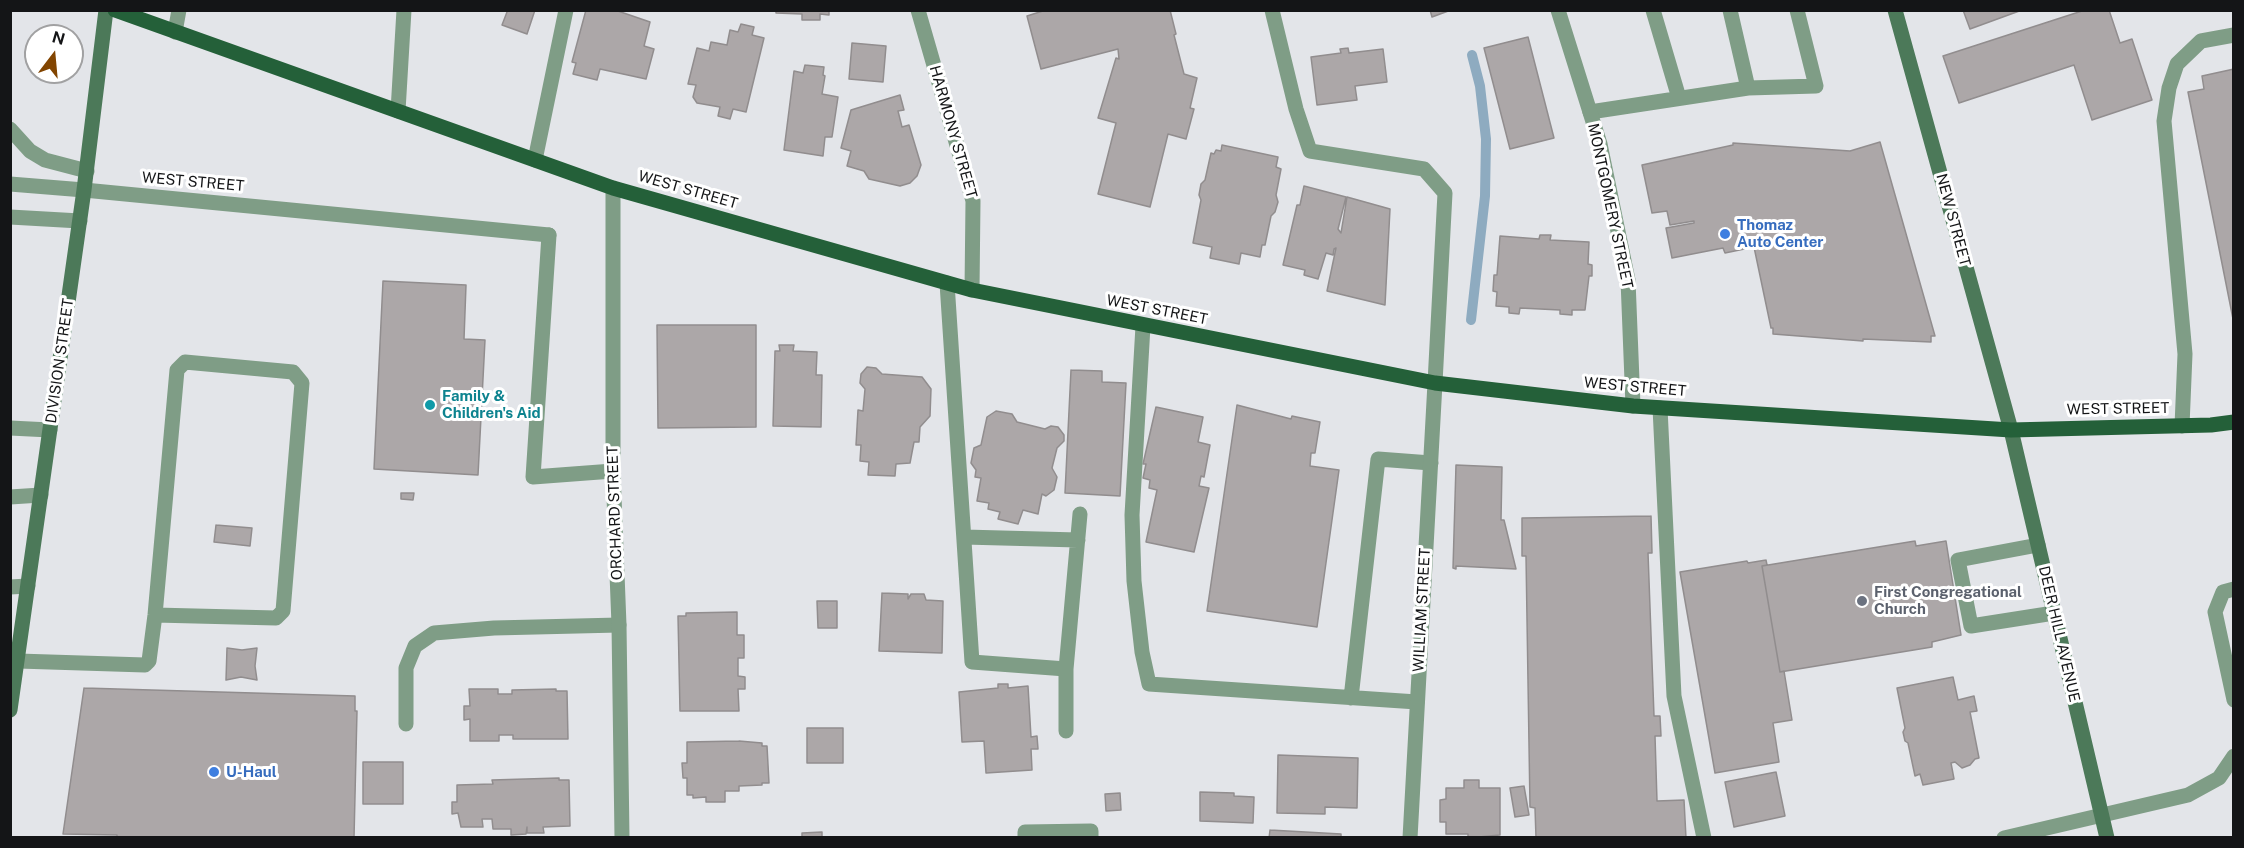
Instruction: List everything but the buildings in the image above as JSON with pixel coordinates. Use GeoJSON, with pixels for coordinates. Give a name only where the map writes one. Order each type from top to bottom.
{"type":"FeatureCollection","features":[{"type":"Feature","properties":{"kind":"main road","name":"WEST STREET"},"geometry":{"type":"LineString","coordinates":[[115,10],[613,188],[947,283],[1143,326],[1435,383],[1633,406],[2011,430],[2182,426],[2234,422]]}},
{"type":"Feature","properties":{"kind":"street","name":"DIVISION STREET"},"geometry":{"type":"LineString","coordinates":[[10,710],[87,171],[105,10]]}},
{"type":"Feature","properties":{"kind":"street"},"geometry":{"type":"LineString","coordinates":[[175,32],[179,10]]}},
{"type":"Feature","properties":{"kind":"street"},"geometry":{"type":"LineString","coordinates":[[398,111],[404,10]]}},
{"type":"Feature","properties":{"kind":"street"},"geometry":{"type":"LineString","coordinates":[[535,160],[566,10]]}},
{"type":"Feature","properties":{"kind":"street","name":"HARMONY STREET"},"geometry":{"type":"LineString","coordinates":[[918,10],[973,201],[972,290]]}},
{"type":"Feature","properties":{"kind":"street","name":"WILLIAM STREET"},"geometry":{"type":"LineString","coordinates":[[1272,10],[1296,109],[1310,151],[1425,169],[1445,193],[1410,837]]}},
{"type":"Feature","properties":{"kind":"street","name":"MONTGOMERY STREET"},"geometry":{"type":"LineString","coordinates":[[1558,10],[1600,144],[1628,280],[1633,406]]}},
{"type":"Feature","properties":{"kind":"street"},"geometry":{"type":"LineString","coordinates":[[1653,10],[1679,98]]}},
{"type":"Feature","properties":{"kind":"street"},"geometry":{"type":"LineString","coordinates":[[1730,10],[1748,88]]}},
{"type":"Feature","properties":{"kind":"street"},"geometry":{"type":"LineString","coordinates":[[1590,112],[1748,88],[1816,86],[1797,10]]}},
{"type":"Feature","properties":{"kind":"street","name":"NEW STREET"},"geometry":{"type":"LineString","coordinates":[[1895,10],[2011,430]]}},
{"type":"Feature","properties":{"kind":"street"},"geometry":{"type":"LineString","coordinates":[[2182,426],[2185,354],[2164,121],[2169,88],[2177,64],[2201,41],[2234,35]]}},
{"type":"Feature","properties":{"kind":"street"},"geometry":{"type":"LineString","coordinates":[[10,129],[30,151],[45,160],[87,171]]}},
{"type":"Feature","properties":{"kind":"street","name":"WEST STREET"},"geometry":{"type":"LineString","coordinates":[[10,184],[549,235],[532,477],[614,471]]}},
{"type":"Feature","properties":{"kind":"street","name":"ORCHARD STREET"},"geometry":{"type":"LineString","coordinates":[[613,188],[614,471],[622,837]]}},
{"type":"Feature","properties":{"kind":"street"},"geometry":{"type":"LineString","coordinates":[[10,217],[80,221]]}},
{"type":"Feature","properties":{"kind":"street"},"geometry":{"type":"LineString","coordinates":[[947,283],[972,662],[1066,669]]}},
{"type":"Feature","properties":{"kind":"street"},"geometry":{"type":"LineString","coordinates":[[1143,326],[1132,515],[1134,581],[1142,652],[1149,684],[1417,702]]}},
{"type":"Feature","properties":{"kind":"street"},"geometry":{"type":"LineString","coordinates":[[18,661],[145,665],[149,661],[177,370],[185,362],[293,372],[302,383],[283,611],[276,618],[155,615]]}},
{"type":"Feature","properties":{"kind":"street"},"geometry":{"type":"LineString","coordinates":[[1660,408],[1674,696],[1704,837]]}},
{"type":"Feature","properties":{"kind":"street"},"geometry":{"type":"LineString","coordinates":[[10,428],[50,430]]}},
{"type":"Feature","properties":{"kind":"street","name":"DEER HILL AVENUE"},"geometry":{"type":"LineString","coordinates":[[2011,430],[2107,837]]}},
{"type":"Feature","properties":{"kind":"street"},"geometry":{"type":"LineString","coordinates":[[1351,698],[1378,459],[1431,463]]}},
{"type":"Feature","properties":{"kind":"street"},"geometry":{"type":"LineString","coordinates":[[10,496],[41,495]]}},
{"type":"Feature","properties":{"kind":"street"},"geometry":{"type":"LineString","coordinates":[[1066,731],[1066,669],[1080,514]]}},
{"type":"Feature","properties":{"kind":"street"},"geometry":{"type":"LineString","coordinates":[[964,537],[1078,540]]}},
{"type":"Feature","properties":{"kind":"street"},"geometry":{"type":"LineString","coordinates":[[2038,545],[1958,560],[1971,626],[2054,613]]}},
{"type":"Feature","properties":{"kind":"street"},"geometry":{"type":"LineString","coordinates":[[10,587],[28,586]]}},
{"type":"Feature","properties":{"kind":"street"},"geometry":{"type":"LineString","coordinates":[[2234,589],[2223,592],[2215,612],[2234,700]]}},
{"type":"Feature","properties":{"kind":"street"},"geometry":{"type":"LineString","coordinates":[[406,724],[406,668],[415,646],[434,633],[494,628],[619,625]]}},
{"type":"Feature","properties":{"kind":"street"},"geometry":{"type":"LineString","coordinates":[[2004,837],[2188,795],[2219,778],[2234,756]]}},
{"type":"Feature","properties":{"kind":"street"},"geometry":{"type":"LineString","coordinates":[[1026,837],[1026,832],[1091,831],[1091,837]]}},
{"type":"Feature","properties":{"kind":"waterway"},"geometry":{"type":"LineString","coordinates":[[1471,320],[1485,196],[1486,139],[1480,86],[1472,55]]}},
{"type":"Feature","properties":{"kind":"place","name":"Thomaz Auto Center"},"geometry":{"type":"Point","coordinates":[1725,234]}},
{"type":"Feature","properties":{"kind":"place","name":"Family & Children's Aid"},"geometry":{"type":"Point","coordinates":[430,405]}},
{"type":"Feature","properties":{"kind":"place","name":"First Congregational Church"},"geometry":{"type":"Point","coordinates":[1862,601]}},
{"type":"Feature","properties":{"kind":"place","name":"U-Haul"},"geometry":{"type":"Point","coordinates":[214,772]}}]}
